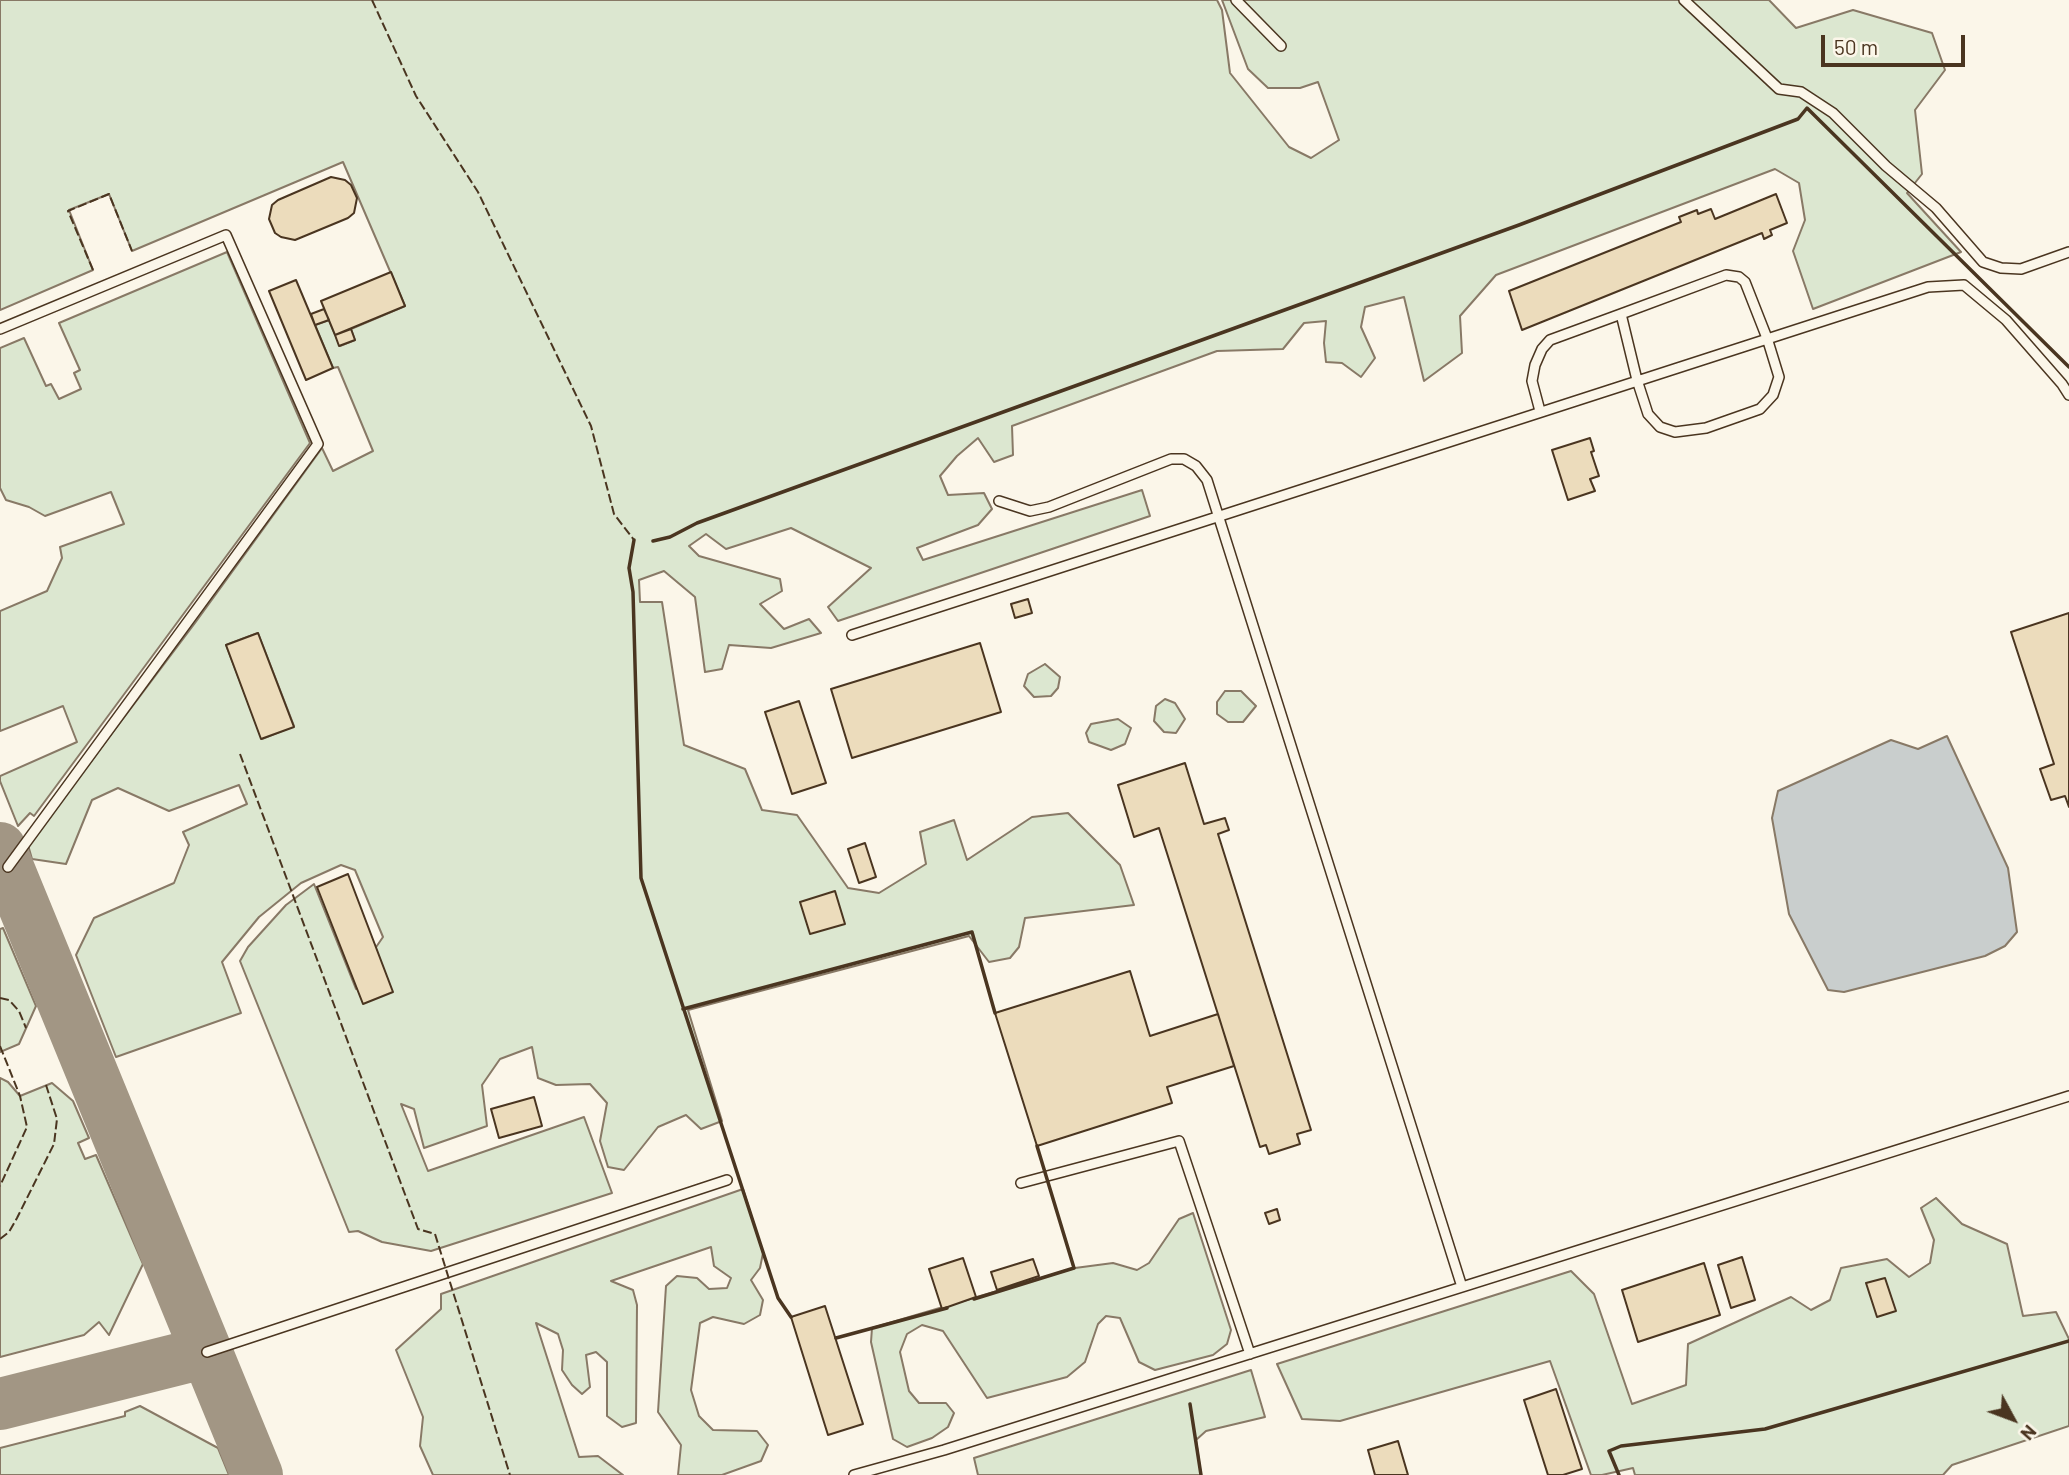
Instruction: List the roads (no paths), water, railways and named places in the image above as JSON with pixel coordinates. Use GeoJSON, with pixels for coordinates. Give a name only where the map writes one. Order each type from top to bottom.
{"type":"FeatureCollection","features":[{"type":"Feature","properties":{"kind":"lane"},"geometry":{"type":"LineString","coordinates":[[1236,0],[1281,46]]}},
{"type":"Feature","properties":{"kind":"lane"},"geometry":{"type":"LineString","coordinates":[[1684,0],[1779,89],[1801,92],[1833,113],[1886,166],[1936,208],[1983,262],[2001,268],[2021,269],[2069,252]]}},
{"type":"Feature","properties":{"kind":"lane"},"geometry":{"type":"LineString","coordinates":[[0,329],[226,235],[318,444],[8,867]]}},
{"type":"Feature","properties":{"kind":"lane"},"geometry":{"type":"LineString","coordinates":[[1540,411],[1532,381],[1542,349],[1550,340],[1726,275],[1739,277],[1745,282],[1767,338],[1779,377],[1773,395],[1760,409],[1706,428],[1675,432],[1660,426],[1648,414],[1621,314]]}},
{"type":"Feature","properties":{"kind":"lane"},"geometry":{"type":"LineString","coordinates":[[852,635],[1928,287],[1964,285],[2006,320],[2069,395]]}},
{"type":"Feature","properties":{"kind":"lane"},"geometry":{"type":"LineString","coordinates":[[999,501],[1030,511],[1049,507],[1171,459],[1184,459],[1196,466],[1206,480],[1462,1287]]}},
{"type":"Feature","properties":{"kind":"lane"},"geometry":{"type":"LineString","coordinates":[[854,1475],[944,1450],[2069,1096]]}},
{"type":"Feature","properties":{"kind":"lane"},"geometry":{"type":"LineString","coordinates":[[1021,1183],[1179,1141],[1250,1354]]}},
{"type":"Feature","properties":{"kind":"lane"},"geometry":{"type":"LineString","coordinates":[[207,1352],[727,1180]]}}]}
